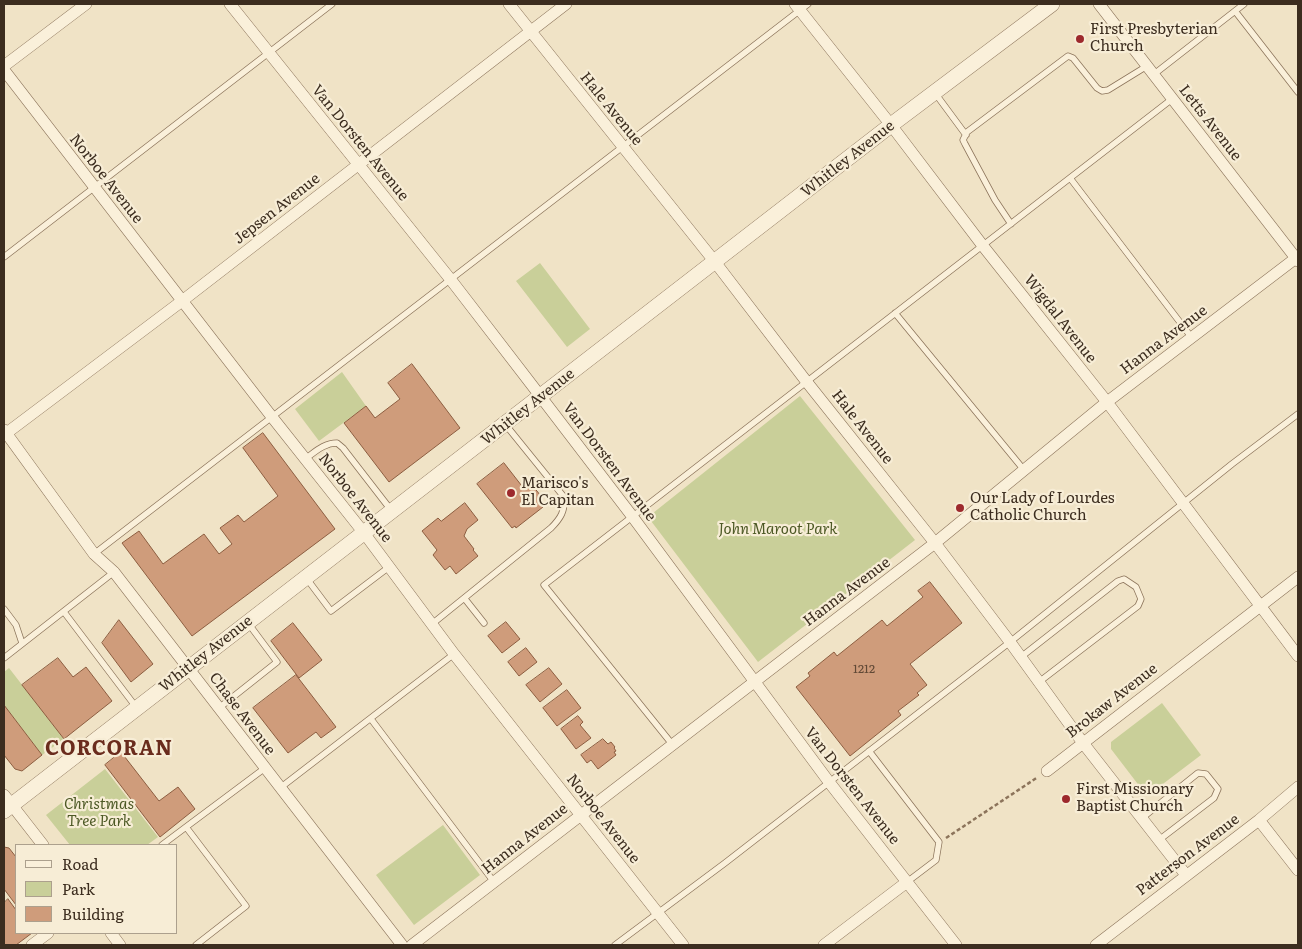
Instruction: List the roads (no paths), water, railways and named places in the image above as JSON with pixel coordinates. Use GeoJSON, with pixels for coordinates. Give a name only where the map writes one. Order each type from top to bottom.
{"type":"FeatureCollection","features":[{"type":"Feature","properties":{"kind":"street"},"geometry":{"type":"LineString","coordinates":[[4,68],[86,4]]}},
{"type":"Feature","properties":{"kind":"street","name":"Van Dorsten Avenue"},"geometry":{"type":"LineString","coordinates":[[230,4],[451,280],[632,516],[753,682],[956,945]]}},
{"type":"Feature","properties":{"kind":"street","name":"Hale Avenue"},"geometry":{"type":"LineString","coordinates":[[509,4],[715,262],[806,381],[935,543],[1083,743],[1186,875]]}},
{"type":"Feature","properties":{"kind":"street","name":"Jepsen Avenue"},"geometry":{"type":"LineString","coordinates":[[5,432],[182,301],[566,4]]}},
{"type":"Feature","properties":{"kind":"street","name":"Whitley Avenue"},"geometry":{"type":"LineString","coordinates":[[6,803],[136,708],[891,125],[1052,4]]}},
{"type":"Feature","properties":{"kind":"street","name":"Letts Avenue"},"geometry":{"type":"LineString","coordinates":[[1099,4],[1297,259]]}},
{"type":"Feature","properties":{"kind":"street","name":"Wigdal Avenue"},"geometry":{"type":"LineString","coordinates":[[801,6],[983,246],[1107,402],[1298,656]]}},
{"type":"Feature","properties":{"kind":"street","name":"Norboe Avenue"},"geometry":{"type":"LineString","coordinates":[[4,68],[182,301],[364,533],[454,654],[683,945]]}},
{"type":"Feature","properties":{"kind":"street","name":"Hanna Avenue"},"geometry":{"type":"LineString","coordinates":[[412,945],[935,543],[1107,402],[1297,259]]}},
{"type":"Feature","properties":{"kind":"street","name":"Chase Avenue"},"geometry":{"type":"LineString","coordinates":[[5,432],[94,554],[114,572],[402,945]]}},
{"type":"Feature","properties":{"kind":"street","name":"Brokaw Avenue"},"geometry":{"type":"LineString","coordinates":[[1047,771],[1298,576]]}},
{"type":"Feature","properties":{"kind":"street","name":"Patterson Avenue"},"geometry":{"type":"LineString","coordinates":[[1096,945],[1259,820],[1298,787]]}},
{"type":"Feature","properties":{"kind":"street"},"geometry":{"type":"LineString","coordinates":[[6,803],[42,844]]}},
{"type":"Feature","properties":{"kind":"street"},"geometry":{"type":"LineString","coordinates":[[1259,820],[1298,870]]}},
{"type":"Feature","properties":{"kind":"street"},"geometry":{"type":"LineString","coordinates":[[824,945],[907,882]]}},
{"type":"Feature","properties":{"kind":"street"},"geometry":{"type":"LineString","coordinates":[[32,945],[47,934]]}},
{"type":"Feature","properties":{"kind":"street"},"geometry":{"type":"LineString","coordinates":[[112,934],[120,945]]}},
{"type":"Feature","properties":{"kind":"lane"},"geometry":{"type":"LineString","coordinates":[[4,257],[332,4]]}},
{"type":"Feature","properties":{"kind":"lane"},"geometry":{"type":"LineString","coordinates":[[1011,224],[995,200],[965,144],[966,135],[1068,56],[1073,58],[1097,88],[1102,91],[1108,90],[1150,71],[1244,4]]}},
{"type":"Feature","properties":{"kind":"lane"},"geometry":{"type":"LineString","coordinates":[[94,554],[623,148],[801,6]]}},
{"type":"Feature","properties":{"kind":"lane"},"geometry":{"type":"LineString","coordinates":[[1235,11],[1298,92]]}},
{"type":"Feature","properties":{"kind":"lane"},"geometry":{"type":"LineString","coordinates":[[935,92],[966,135]]}},
{"type":"Feature","properties":{"kind":"lane"},"geometry":{"type":"LineString","coordinates":[[672,744],[544,585],[1172,99]]}},
{"type":"Feature","properties":{"kind":"lane"},"geometry":{"type":"LineString","coordinates":[[1070,178],[1192,338]]}},
{"type":"Feature","properties":{"kind":"lane"},"geometry":{"type":"LineString","coordinates":[[895,313],[1024,470]]}},
{"type":"Feature","properties":{"kind":"lane"},"geometry":{"type":"LineString","coordinates":[[615,945],[725,863],[1010,642],[1298,414]]}},
{"type":"Feature","properties":{"kind":"lane"},"geometry":{"type":"LineString","coordinates":[[432,624],[551,528],[560,518],[565,507],[564,497],[505,424]]}},
{"type":"Feature","properties":{"kind":"lane"},"geometry":{"type":"LineString","coordinates":[[305,459],[323,446],[337,442],[392,511]]}},
{"type":"Feature","properties":{"kind":"lane"},"geometry":{"type":"LineString","coordinates":[[306,577],[331,611],[389,566]]}},
{"type":"Feature","properties":{"kind":"lane"},"geometry":{"type":"LineString","coordinates":[[4,658],[114,572]]}},
{"type":"Feature","properties":{"kind":"lane"},"geometry":{"type":"LineString","coordinates":[[1021,657],[1118,580],[1124,579],[1136,587],[1141,599],[1138,606],[1039,682]]}},
{"type":"Feature","properties":{"kind":"lane"},"geometry":{"type":"LineString","coordinates":[[465,599],[484,623]]}},
{"type":"Feature","properties":{"kind":"lane"},"geometry":{"type":"LineString","coordinates":[[4,609],[16,625],[22,643]]}},
{"type":"Feature","properties":{"kind":"lane"},"geometry":{"type":"LineString","coordinates":[[64,612],[136,708]]}},
{"type":"Feature","properties":{"kind":"lane"},"geometry":{"type":"LineString","coordinates":[[219,708],[277,662],[247,622]]}},
{"type":"Feature","properties":{"kind":"lane"},"geometry":{"type":"LineString","coordinates":[[280,788],[454,654]]}},
{"type":"Feature","properties":{"kind":"lane"},"geometry":{"type":"LineString","coordinates":[[371,719],[494,882]]}},
{"type":"Feature","properties":{"kind":"lane"},"geometry":{"type":"LineString","coordinates":[[868,751],[938,842],[936,860],[907,882]]}},
{"type":"Feature","properties":{"kind":"lane"},"geometry":{"type":"LineString","coordinates":[[163,844],[265,768]]}},
{"type":"Feature","properties":{"kind":"lane"},"geometry":{"type":"LineString","coordinates":[[1142,818],[1198,773],[1206,774],[1218,789],[1214,798],[1159,840]]}},
{"type":"Feature","properties":{"kind":"lane"},"geometry":{"type":"LineString","coordinates":[[186,827],[246,906],[196,945]]}},
{"type":"Feature","properties":{"kind":"place","name":"First Presbyterian Church"},"geometry":{"type":"Point","coordinates":[1080,39]}},
{"type":"Feature","properties":{"kind":"place","name":"Marisco's El Capitan"},"geometry":{"type":"Point","coordinates":[511,493]}},
{"type":"Feature","properties":{"kind":"place","name":"Our Lady of Lourdes Catholic Church"},"geometry":{"type":"Point","coordinates":[960,508]}},
{"type":"Feature","properties":{"kind":"place","name":"First Missionary Baptist Church"},"geometry":{"type":"Point","coordinates":[1066,799]}},
{"type":"Feature","properties":{"kind":"district","name":"CORCORAN"},"geometry":{"type":"Point","coordinates":[109,749]}},
{"type":"Feature","properties":{"kind":"park label","name":"John Maroot Park"},"geometry":{"type":"Point","coordinates":[778,530]}},
{"type":"Feature","properties":{"kind":"park label","name":"Christmas Tree Park"},"geometry":{"type":"Point","coordinates":[99,814]}}]}
